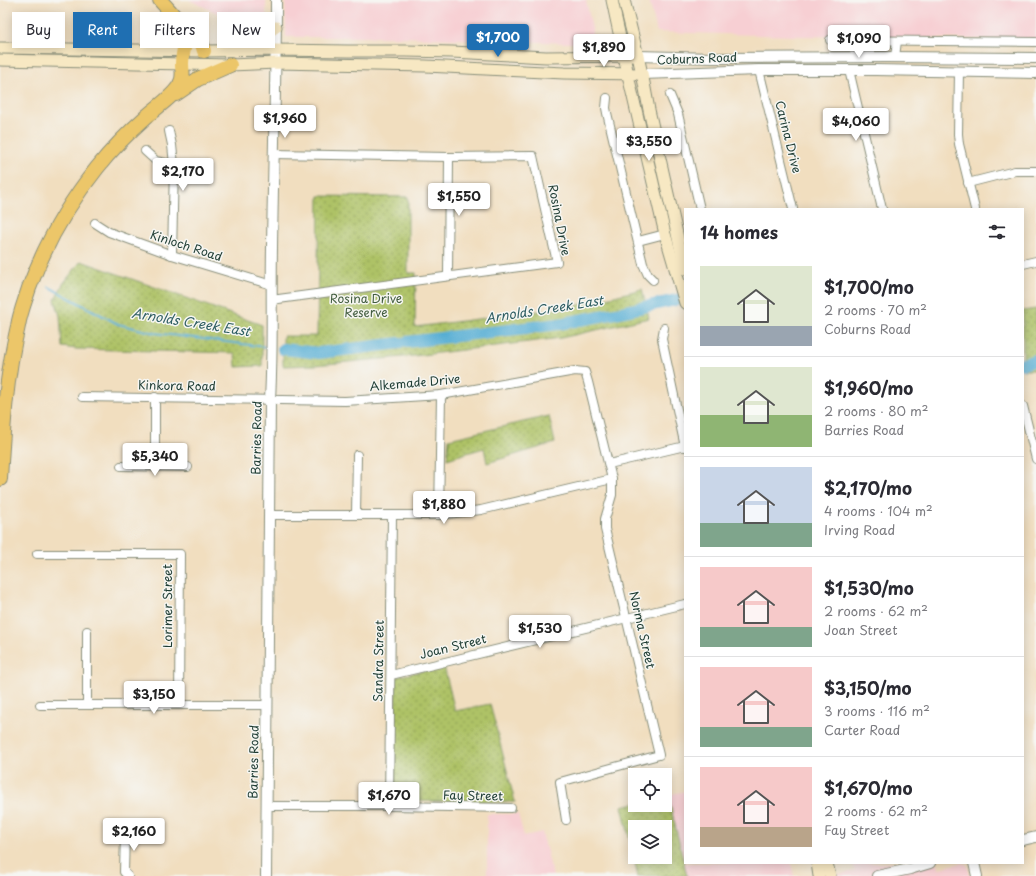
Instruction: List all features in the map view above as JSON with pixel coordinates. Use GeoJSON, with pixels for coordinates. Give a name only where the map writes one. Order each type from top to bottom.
{"type":"FeatureCollection","features":[{"type":"Feature","properties":{"kind":"highway"},"geometry":{"type":"LineString","coordinates":[[160,0],[170,12]]}},
{"type":"Feature","properties":{"kind":"highway"},"geometry":{"type":"LineString","coordinates":[[164,102],[180,85],[183,76],[184,48]]}},
{"type":"Feature","properties":{"kind":"highway"},"geometry":{"type":"LineString","coordinates":[[0,478],[5,410],[12,356],[18,325],[25,300],[43,254],[56,228],[69,206],[97,167],[125,136],[164,102],[198,79],[230,65]]}},
{"type":"Feature","properties":{"kind":"main road"},"geometry":{"type":"LineString","coordinates":[[612,0],[628,73],[671,233],[677,244],[684,266]]}},
{"type":"Feature","properties":{"kind":"main road"},"geometry":{"type":"LineString","coordinates":[[624,0],[642,74],[671,233]]}},
{"type":"Feature","properties":{"kind":"main road"},"geometry":{"type":"LineString","coordinates":[[223,51],[233,45],[253,42],[276,27]]}},
{"type":"Feature","properties":{"kind":"main road","name":"Coburns Road"},"geometry":{"type":"LineString","coordinates":[[0,48],[183,57],[230,65],[276,63],[642,74]]}},
{"type":"Feature","properties":{"kind":"main road","name":"Coburns Road"},"geometry":{"type":"LineString","coordinates":[[0,60],[21,61],[183,57],[204,51],[276,50],[452,52],[546,57],[638,56]]}},
{"type":"Feature","properties":{"kind":"main road"},"geometry":{"type":"LineString","coordinates":[[406,66],[408,51]]}},
{"type":"Feature","properties":{"kind":"main road"},"geometry":{"type":"LineString","coordinates":[[677,244],[684,299]]}},
{"type":"Feature","properties":{"kind":"main road"},"geometry":{"type":"LineString","coordinates":[[820,864],[820,876]]}},
{"type":"Feature","properties":{"kind":"main road"},"geometry":{"type":"LineString","coordinates":[[821,864],[830,876]]}},
{"type":"Feature","properties":{"kind":"street","name":"Barries Road"},"geometry":{"type":"LineString","coordinates":[[266,876],[270,399],[272,365],[271,300],[276,0]]}},
{"type":"Feature","properties":{"kind":"street"},"geometry":{"type":"LineString","coordinates":[[830,40],[1036,42]]}},
{"type":"Feature","properties":{"kind":"street"},"geometry":{"type":"LineString","coordinates":[[895,57],[897,41]]}},
{"type":"Feature","properties":{"kind":"street","name":"Coburns Road"},"geometry":{"type":"LineString","coordinates":[[638,56],[713,58],[1036,58]]}},
{"type":"Feature","properties":{"kind":"street"},"geometry":{"type":"LineString","coordinates":[[959,57],[959,144],[975,208]]}},
{"type":"Feature","properties":{"kind":"street","name":"Coburns Road"},"geometry":{"type":"LineString","coordinates":[[642,74],[759,70],[876,70],[1036,73]]}},
{"type":"Feature","properties":{"kind":"street","name":"Carina Drive"},"geometry":{"type":"LineString","coordinates":[[759,70],[793,208]]}},
{"type":"Feature","properties":{"kind":"street"},"geometry":{"type":"LineString","coordinates":[[849,70],[882,208]]}},
{"type":"Feature","properties":{"kind":"street"},"geometry":{"type":"LineString","coordinates":[[670,95],[678,114],[700,208]]}},
{"type":"Feature","properties":{"kind":"street"},"geometry":{"type":"LineString","coordinates":[[607,98],[607,113],[638,241],[646,270],[653,280]]}},
{"type":"Feature","properties":{"kind":"street"},"geometry":{"type":"LineString","coordinates":[[169,131],[174,165],[172,255]]}},
{"type":"Feature","properties":{"kind":"street"},"geometry":{"type":"LineString","coordinates":[[145,151],[156,161],[174,165]]}},
{"type":"Feature","properties":{"kind":"street","name":"Rosina Drive"},"geometry":{"type":"LineString","coordinates":[[271,300],[557,262],[533,156],[449,157],[274,154]]}},
{"type":"Feature","properties":{"kind":"street"},"geometry":{"type":"LineString","coordinates":[[448,276],[449,157]]}},
{"type":"Feature","properties":{"kind":"street"},"geometry":{"type":"LineString","coordinates":[[968,183],[1015,171],[1036,171]]}},
{"type":"Feature","properties":{"kind":"street","name":"Kinloch Road"},"geometry":{"type":"LineString","coordinates":[[95,223],[109,232],[172,255],[272,285]]}},
{"type":"Feature","properties":{"kind":"street"},"geometry":{"type":"LineString","coordinates":[[638,241],[671,233]]}},
{"type":"Feature","properties":{"kind":"street"},"geometry":{"type":"LineString","coordinates":[[1024,264],[1036,261]]}},
{"type":"Feature","properties":{"kind":"street"},"geometry":{"type":"LineString","coordinates":[[664,328],[662,339],[684,441]]}},
{"type":"Feature","properties":{"kind":"street","name":"Alkemade Drive"},"geometry":{"type":"LineString","coordinates":[[270,399],[344,401],[441,395],[575,371],[585,372]]}},
{"type":"Feature","properties":{"kind":"street","name":"Norma Street"},"geometry":{"type":"LineString","coordinates":[[566,820],[560,782],[659,755],[605,529],[605,519],[612,495],[612,479],[585,372]]}},
{"type":"Feature","properties":{"kind":"street"},"geometry":{"type":"LineString","coordinates":[[439,515],[441,395]]}},
{"type":"Feature","properties":{"kind":"street","name":"Kinkora Road"},"geometry":{"type":"LineString","coordinates":[[82,397],[270,399]]}},
{"type":"Feature","properties":{"kind":"street"},"geometry":{"type":"LineString","coordinates":[[154,468],[155,397]]}},
{"type":"Feature","properties":{"kind":"street"},"geometry":{"type":"LineString","coordinates":[[1024,416],[1026,437],[1036,460]]}},
{"type":"Feature","properties":{"kind":"street"},"geometry":{"type":"LineString","coordinates":[[609,464],[684,446]]}},
{"type":"Feature","properties":{"kind":"street"},"geometry":{"type":"LineString","coordinates":[[356,515],[357,456]]}},
{"type":"Feature","properties":{"kind":"street"},"geometry":{"type":"LineString","coordinates":[[121,466],[154,468],[188,467]]}},
{"type":"Feature","properties":{"kind":"street"},"geometry":{"type":"LineString","coordinates":[[270,515],[439,515],[481,510],[612,479]]}},
{"type":"Feature","properties":{"kind":"street","name":"Sandra Street"},"geometry":{"type":"LineString","coordinates":[[389,806],[392,515]]}},
{"type":"Feature","properties":{"kind":"street","name":"Lorimer Street"},"geometry":{"type":"LineString","coordinates":[[37,554],[180,554],[179,704]]}},
{"type":"Feature","properties":{"kind":"street","name":"Joan Street"},"geometry":{"type":"LineString","coordinates":[[391,675],[684,604]]}},
{"type":"Feature","properties":{"kind":"street"},"geometry":{"type":"LineString","coordinates":[[86,705],[87,631]]}},
{"type":"Feature","properties":{"kind":"street"},"geometry":{"type":"LineString","coordinates":[[40,705],[268,705]]}},
{"type":"Feature","properties":{"kind":"street","name":"Fay Street"},"geometry":{"type":"LineString","coordinates":[[266,806],[511,808]]}},
{"type":"Feature","properties":{"kind":"street"},"geometry":{"type":"LineString","coordinates":[[124,834],[124,872],[128,876]]}},
{"type":"Feature","properties":{"kind":"street"},"geometry":{"type":"LineString","coordinates":[[1024,840],[1036,837]]}},
{"type":"Feature","properties":{"kind":"street"},"geometry":{"type":"LineString","coordinates":[[812,876],[819,864]]}},
{"type":"Feature","properties":{"kind":"street"},"geometry":{"type":"LineString","coordinates":[[877,876],[927,864]]}},
{"type":"Feature","properties":{"kind":"street"},"geometry":{"type":"LineString","coordinates":[[974,864],[977,876]]}},
{"type":"Feature","properties":{"kind":"shaded area"},"geometry":{"type":"Polygon","coordinates":[[[189,0],[266,0],[266,12],[217,13],[189,0]]]}},
{"type":"Feature","properties":{"kind":"shaded area"},"geometry":{"type":"Polygon","coordinates":[[[285,0],[586,0],[592,28],[592,37],[586,42],[569,43],[400,37],[286,37],[285,0]]]}},
{"type":"Feature","properties":{"kind":"shaded area"},"geometry":{"type":"Polygon","coordinates":[[[649,0],[1036,0],[1036,40],[657,32],[649,0]]]}},
{"type":"Feature","properties":{"kind":"shaded area"},"geometry":{"type":"Polygon","coordinates":[[[684,791],[684,863],[672,812],[672,794],[684,791]]]}},
{"type":"Feature","properties":{"kind":"shaded area"},"geometry":{"type":"Polygon","coordinates":[[[487,814],[518,814],[524,836],[542,832],[553,876],[487,876],[487,814]]]}},
{"type":"Feature","properties":{"kind":"shaded area"},"geometry":{"type":"Polygon","coordinates":[[[684,864],[791,864],[794,876],[687,876],[684,864]]]}},
{"type":"Feature","properties":{"kind":"shaded area"},"geometry":{"type":"Polygon","coordinates":[[[853,864],[938,864],[939,868],[957,864],[966,864],[970,876],[831,876],[855,871],[853,864]]]}},
{"type":"Feature","properties":{"kind":"green space","name":"Rosina Drive Reserve"},"geometry":{"type":"Polygon","coordinates":[[[319,196],[408,197],[408,273],[416,273],[415,327],[571,307],[642,289],[649,318],[561,338],[414,356],[316,365],[283,366],[283,336],[317,336],[319,196]]]}},
{"type":"Feature","properties":{"kind":"green space"},"geometry":{"type":"Polygon","coordinates":[[[81,261],[262,325],[262,366],[236,367],[235,353],[76,349],[62,347],[60,316],[55,300],[63,284],[81,261]]]}},
{"type":"Feature","properties":{"kind":"green space"},"geometry":{"type":"Polygon","coordinates":[[[1036,309],[1036,370],[1024,370],[1024,311],[1036,309]]]}},
{"type":"Feature","properties":{"kind":"green space"},"geometry":{"type":"Polygon","coordinates":[[[549,416],[555,443],[487,463],[484,448],[447,459],[449,439],[549,416]]]}},
{"type":"Feature","properties":{"kind":"green space"},"geometry":{"type":"Polygon","coordinates":[[[444,666],[455,711],[490,704],[515,802],[393,801],[396,677],[444,666]]]}},
{"type":"Feature","properties":{"kind":"green space"},"geometry":{"type":"Polygon","coordinates":[[[628,805],[628,812],[672,812],[687,876],[638,876],[635,864],[672,864],[672,820],[628,820],[628,832],[622,806],[628,805]]]}},
{"type":"Feature","properties":{"kind":"waterway","name":"Arnolds Creek East"},"geometry":{"type":"LineString","coordinates":[[49,287],[118,324],[155,333],[266,347]]}},
{"type":"Feature","properties":{"kind":"waterway","name":"Arnolds Creek East"},"geometry":{"type":"LineString","coordinates":[[407,342],[559,324],[684,298]]}},
{"type":"Feature","properties":{"kind":"waterway","name":"Arnolds Creek East"},"geometry":{"type":"LineString","coordinates":[[283,349],[319,353],[400,343]]}},
{"type":"Feature","properties":{"kind":"waterway","name":"Arnolds Creek East"},"geometry":{"type":"LineString","coordinates":[[278,349],[283,349]]}},
{"type":"Feature","properties":{"kind":"waterway","name":"Arnolds Creek East"},"geometry":{"type":"LineString","coordinates":[[1024,364],[1036,360]]}}]}
